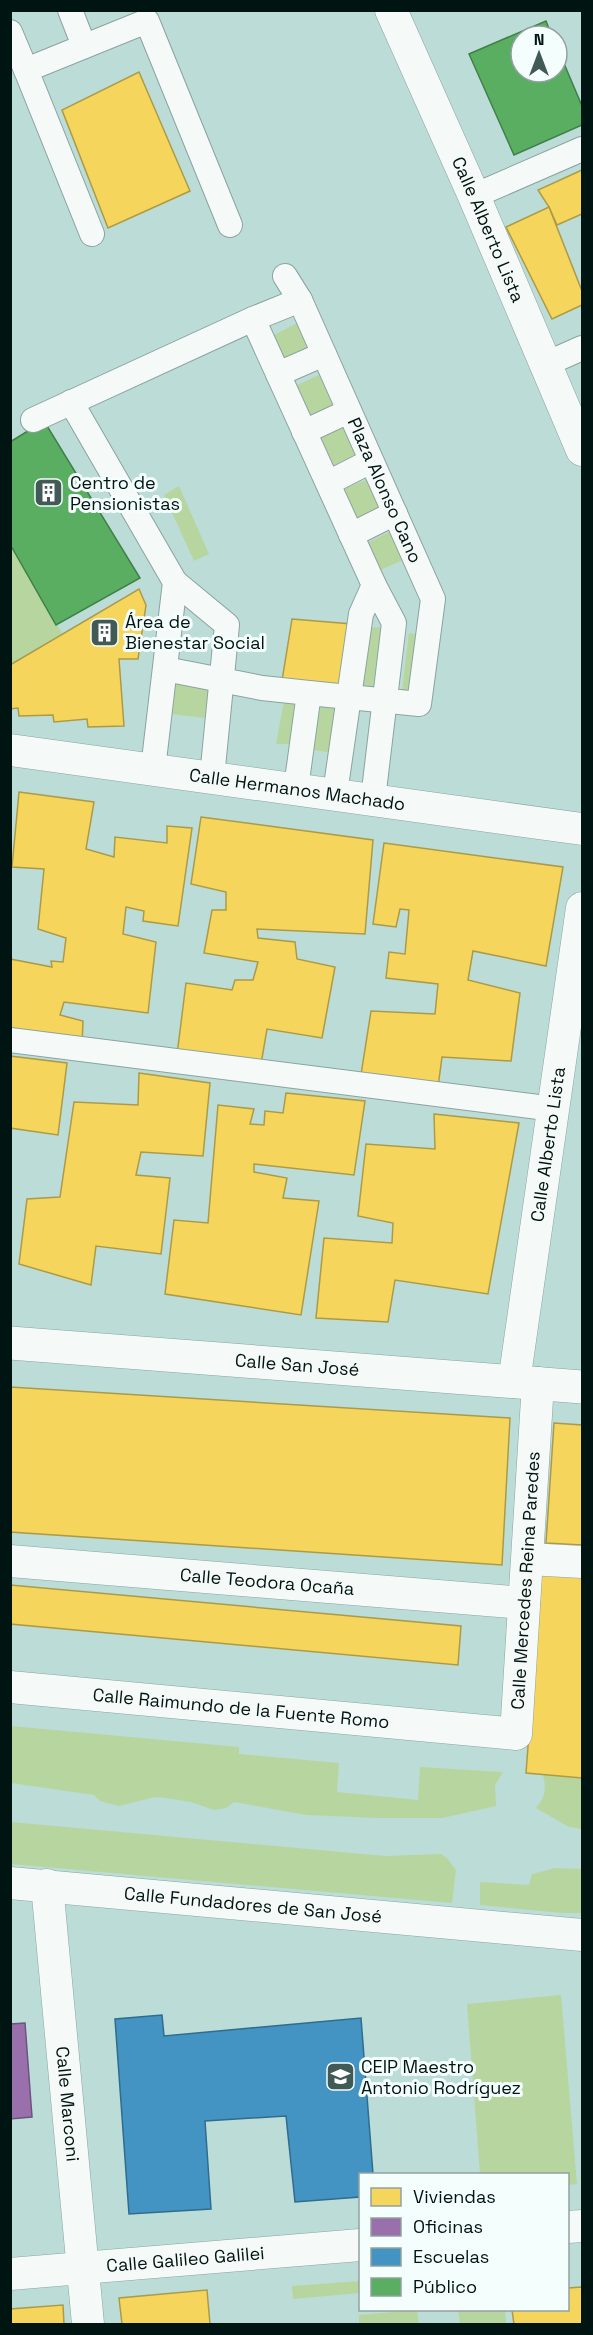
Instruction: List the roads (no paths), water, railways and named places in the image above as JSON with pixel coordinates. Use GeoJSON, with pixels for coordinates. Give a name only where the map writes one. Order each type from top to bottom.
{"type":"FeatureCollection","features":[{"type":"Feature","properties":{"kind":"main road","name":"Calle San José"},"geometry":{"type":"LineString","coordinates":[[10,1343],[582,1387]]}},
{"type":"Feature","properties":{"kind":"street"},"geometry":{"type":"LineString","coordinates":[[70,10],[84,46]]}},
{"type":"Feature","properties":{"kind":"street","name":"Calle Alberto Lista"},"geometry":{"type":"LineString","coordinates":[[391,10],[474,196],[582,450]]}},
{"type":"Feature","properties":{"kind":"street"},"geometry":{"type":"LineString","coordinates":[[26,70],[147,21],[230,225]]}},
{"type":"Feature","properties":{"kind":"street"},"geometry":{"type":"LineString","coordinates":[[10,32],[92,234]]}},
{"type":"Feature","properties":{"kind":"street"},"geometry":{"type":"LineString","coordinates":[[474,196],[582,149]]}},
{"type":"Feature","properties":{"kind":"street","name":"Plaza Alonso Cano"},"geometry":{"type":"LineString","coordinates":[[165,669],[262,688],[419,704],[433,599],[300,300],[285,276]]}},
{"type":"Feature","properties":{"kind":"street"},"geometry":{"type":"LineString","coordinates":[[33,420],[253,319],[300,300]]}},
{"type":"Feature","properties":{"kind":"street"},"geometry":{"type":"LineString","coordinates":[[253,319],[374,585],[394,623],[372,799]]}},
{"type":"Feature","properties":{"kind":"street"},"geometry":{"type":"LineString","coordinates":[[546,364],[582,348]]}},
{"type":"Feature","properties":{"kind":"street"},"geometry":{"type":"LineString","coordinates":[[278,374],[324,354]]}},
{"type":"Feature","properties":{"kind":"street"},"geometry":{"type":"LineString","coordinates":[[71,402],[175,582],[227,626],[212,777]]}},
{"type":"Feature","properties":{"kind":"street"},"geometry":{"type":"LineString","coordinates":[[304,432],[349,411]]}},
{"type":"Feature","properties":{"kind":"street"},"geometry":{"type":"LineString","coordinates":[[328,483],[371,461]]}},
{"type":"Feature","properties":{"kind":"street"},"geometry":{"type":"LineString","coordinates":[[351,535],[394,513]]}},
{"type":"Feature","properties":{"kind":"street"},"geometry":{"type":"LineString","coordinates":[[153,769],[175,582]]}},
{"type":"Feature","properties":{"kind":"street"},"geometry":{"type":"LineString","coordinates":[[335,793],[362,614],[374,585]]}},
{"type":"Feature","properties":{"kind":"street"},"geometry":{"type":"LineString","coordinates":[[296,788],[309,693]]}},
{"type":"Feature","properties":{"kind":"street","name":"Calle Hermanos Machado"},"geometry":{"type":"LineString","coordinates":[[10,750],[335,793],[582,829]]}},
{"type":"Feature","properties":{"kind":"street","name":"Calle Alberto Lista"},"geometry":{"type":"LineString","coordinates":[[526,1382],[554,1109],[582,908]]}},
{"type":"Feature","properties":{"kind":"street"},"geometry":{"type":"LineString","coordinates":[[10,1040],[554,1109]]}},
{"type":"Feature","properties":{"kind":"street","name":"Calle Mercedes Reina Paredes"},"geometry":{"type":"LineString","coordinates":[[473,1731],[516,1734],[528,1559],[526,1382]]}},
{"type":"Feature","properties":{"kind":"street"},"geometry":{"type":"LineString","coordinates":[[528,1559],[582,1562]]}},
{"type":"Feature","properties":{"kind":"street","name":"Calle Teodora Ocaña"},"geometry":{"type":"LineString","coordinates":[[10,1561],[524,1603]]}},
{"type":"Feature","properties":{"kind":"street","name":"Calle Raimundo de la Fuente Romo"},"geometry":{"type":"LineString","coordinates":[[10,1687],[473,1731]]}},
{"type":"Feature","properties":{"kind":"street","name":"Calle Fundadores de San José"},"geometry":{"type":"LineString","coordinates":[[10,1883],[582,1935]]}},
{"type":"Feature","properties":{"kind":"street","name":"Calle Marconi"},"geometry":{"type":"LineString","coordinates":[[47,1885],[88,2325]]}},
{"type":"Feature","properties":{"kind":"street","name":"Calle Fundadores de San José"},"geometry":{"type":"LineString","coordinates":[[495,1926],[582,1927]]}},
{"type":"Feature","properties":{"kind":"street","name":"Calle Galileo Galilei"},"geometry":{"type":"LineString","coordinates":[[10,2274],[359,2245]]}},
{"type":"Feature","properties":{"kind":"place","name":"Centro de Pensionistas"},"geometry":{"type":"Point","coordinates":[49,493]}},
{"type":"Feature","properties":{"kind":"place","name":"Área de Bienestar Social"},"geometry":{"type":"Point","coordinates":[104,632]}},
{"type":"Feature","properties":{"kind":"place","name":"CEIP Maestro Antonio Rodríguez"},"geometry":{"type":"Point","coordinates":[340,2077]}}]}
